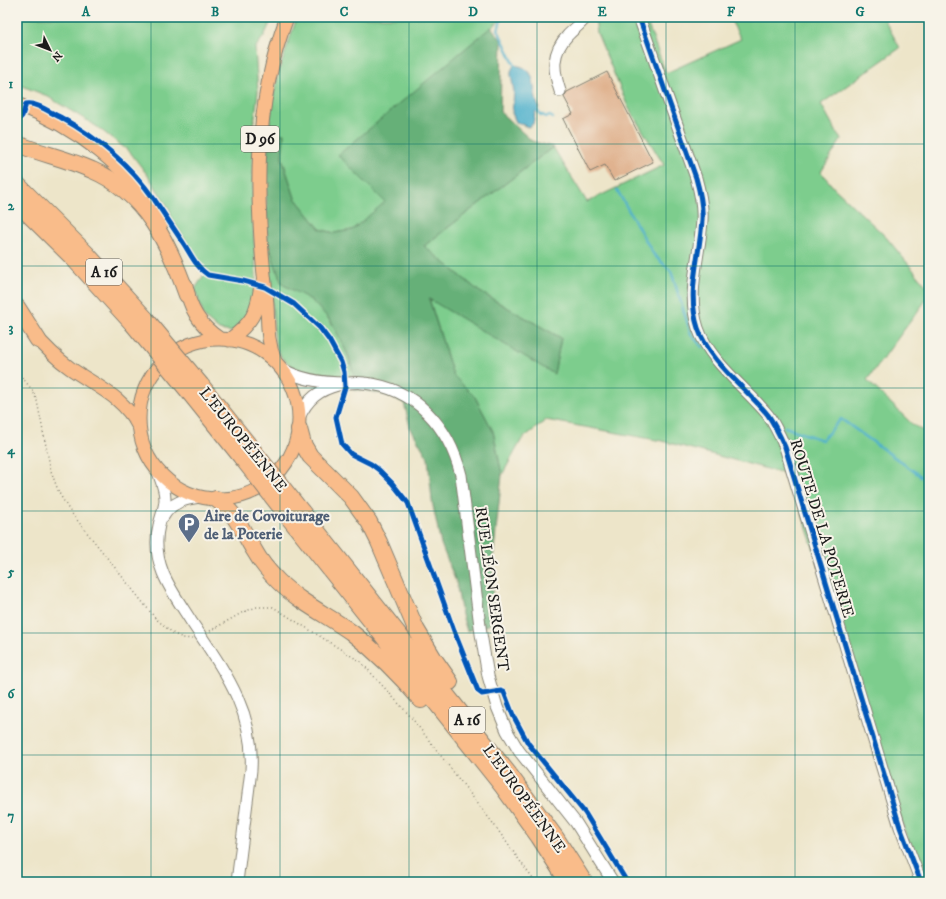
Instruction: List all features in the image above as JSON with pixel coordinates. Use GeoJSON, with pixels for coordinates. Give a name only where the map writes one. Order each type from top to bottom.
{"type":"FeatureCollection","features":[{"type":"Feature","properties":{"kind":"highway"},"geometry":{"type":"LineString","coordinates":[[17,144],[91,169],[110,179],[132,195],[146,210],[165,241],[188,294]]}},
{"type":"Feature","properties":{"kind":"highway","name":"L'EUROPÉENNE"},"geometry":{"type":"LineString","coordinates":[[17,184],[86,253],[296,515],[484,741],[541,817],[584,882]]}},
{"type":"Feature","properties":{"kind":"highway","name":"L'EUROPÉENNE"},"geometry":{"type":"LineString","coordinates":[[17,203],[76,262],[139,321]]}},
{"type":"Feature","properties":{"kind":"highway"},"geometry":{"type":"LineString","coordinates":[[17,307],[38,340]]}},
{"type":"Feature","properties":{"kind":"highway"},"geometry":{"type":"LineString","coordinates":[[299,423],[303,444],[310,456],[348,494],[365,515],[379,542],[419,636],[502,755],[541,817]]}},
{"type":"Feature","properties":{"kind":"highway"},"geometry":{"type":"LineString","coordinates":[[216,499],[227,507],[235,516],[258,557],[278,581],[295,595],[343,626],[370,647],[407,684],[454,737],[473,749]]}},
{"type":"Feature","properties":{"kind":"highway","name":"L'EUROPÉENNE"},"geometry":{"type":"LineString","coordinates":[[296,515],[524,817],[568,882]]}},
{"type":"Feature","properties":{"kind":"main road","name":"D 96"},"geometry":{"type":"LineString","coordinates":[[278,365],[268,342],[258,184],[260,138],[268,81],[287,17]]}},
{"type":"Feature","properties":{"kind":"main road"},"geometry":{"type":"LineString","coordinates":[[17,104],[53,121],[90,144],[110,160],[136,186],[156,214],[172,242],[186,279],[188,294],[193,311],[198,320],[207,330],[224,339],[243,343],[256,348],[278,365],[294,390],[298,403],[299,423],[295,444],[283,467],[273,478],[260,488],[231,498],[216,499],[200,497],[178,488],[166,480],[144,448],[140,430],[139,414],[142,398],[150,379],[159,366],[184,347],[199,342],[224,339]]}},
{"type":"Feature","properties":{"kind":"main road","name":"D 96"},"geometry":{"type":"LineString","coordinates":[[224,339],[245,326],[255,312],[260,295],[262,264]]}},
{"type":"Feature","properties":{"kind":"main road"},"geometry":{"type":"LineString","coordinates":[[17,314],[38,340],[65,364],[119,400],[130,413],[140,430]]}},
{"type":"Feature","properties":{"kind":"street"},"geometry":{"type":"LineString","coordinates":[[560,91],[555,76],[556,52],[561,44],[586,17]]}},
{"type":"Feature","properties":{"kind":"street","name":"ROUTE DE LA POTERIE"},"geometry":{"type":"LineString","coordinates":[[639,17],[696,178],[701,197],[702,221],[696,257],[693,289],[694,312],[698,329],[703,340],[714,355],[771,420],[785,447],[900,827],[921,882]]}},
{"type":"Feature","properties":{"kind":"street"},"geometry":{"type":"LineString","coordinates":[[278,365],[293,375],[304,378],[344,383]]}},
{"type":"Feature","properties":{"kind":"street"},"geometry":{"type":"LineString","coordinates":[[299,423],[307,403],[314,395],[324,389],[344,383]]}},
{"type":"Feature","properties":{"kind":"street","name":"RUE LÉON SERGENT"},"geometry":{"type":"LineString","coordinates":[[344,383],[372,384],[386,388],[406,397],[428,413],[448,439],[454,451],[461,475],[481,634],[488,676],[497,707],[507,731],[519,750],[576,823],[613,882]]}},
{"type":"Feature","properties":{"kind":"street"},"geometry":{"type":"LineString","coordinates":[[157,469],[165,495],[162,519],[157,537],[161,566],[174,594],[220,663],[234,688],[243,711],[250,741],[251,770],[236,882]]}},
{"type":"Feature","properties":{"kind":"street"},"geometry":{"type":"LineString","coordinates":[[162,519],[165,513],[176,503],[186,499],[200,497]]}},
{"type":"Feature","properties":{"kind":"path"},"geometry":{"type":"LineString","coordinates":[[17,371],[33,392],[37,400],[51,471],[59,493],[69,510],[160,623],[174,634],[183,638],[192,639],[201,636],[243,612],[257,607],[273,607],[361,662],[412,717],[492,822],[535,882]]}},
{"type":"Feature","properties":{"kind":"green space"},"geometry":{"type":"Polygon","coordinates":[[[17,17],[273,17],[264,36],[255,48],[258,92],[253,132],[253,219],[256,276],[254,299],[245,319],[232,332],[219,330],[204,317],[195,289],[207,270],[200,262],[171,218],[170,210],[149,177],[130,152],[96,126],[45,95],[17,84],[17,17]]]}},
{"type":"Feature","properties":{"kind":"green space"},"geometry":{"type":"Polygon","coordinates":[[[297,17],[504,17],[339,155],[386,203],[352,230],[334,233],[320,229],[295,198],[282,158],[283,134],[268,133],[279,71],[297,17]]]}},
{"type":"Feature","properties":{"kind":"green space"},"geometry":{"type":"Polygon","coordinates":[[[595,17],[645,17],[666,73],[741,39],[729,17],[883,17],[900,48],[821,104],[841,140],[821,172],[834,188],[885,236],[929,289],[929,296],[867,380],[912,424],[929,435],[929,882],[921,882],[789,473],[775,471],[662,441],[546,420],[522,439],[502,475],[493,431],[475,397],[453,375],[429,298],[554,373],[561,338],[480,292],[424,246],[553,147],[587,202],[664,165],[628,107],[597,33],[595,17]]]}},
{"type":"Feature","properties":{"kind":"green space"},"geometry":{"type":"Polygon","coordinates":[[[491,27],[502,41],[500,112],[532,141],[553,147],[424,246],[480,292],[561,338],[554,374],[429,299],[453,375],[475,397],[493,431],[502,475],[492,568],[494,614],[489,625],[467,631],[462,615],[456,582],[441,544],[432,501],[428,458],[410,427],[404,403],[380,394],[353,390],[354,376],[349,357],[331,321],[311,300],[282,284],[267,241],[266,177],[268,133],[284,134],[282,158],[295,198],[320,229],[334,233],[352,230],[385,202],[338,155],[491,27]]]}},
{"type":"Feature","properties":{"kind":"green space"},"geometry":{"type":"Polygon","coordinates":[[[267,241],[282,284],[309,298],[327,317],[339,335],[348,355],[354,376],[325,376],[306,372],[297,369],[281,357],[275,344],[267,241]]]}},
{"type":"Feature","properties":{"kind":"water"},"geometry":{"type":"Polygon","coordinates":[[[514,65],[522,67],[531,75],[536,101],[539,107],[535,113],[533,124],[528,127],[516,122],[512,113],[514,92],[511,71],[514,65]]]}},
{"type":"Feature","properties":{"kind":"building"},"geometry":{"type":"Polygon","coordinates":[[[607,72],[653,162],[614,181],[605,165],[590,172],[563,119],[573,114],[564,97],[567,92],[607,72]]]}},
{"type":"Feature","properties":{"kind":"waterway"},"geometry":{"type":"LineString","coordinates":[[502,17],[498,30],[516,68]]}},
{"type":"Feature","properties":{"kind":"waterway"},"geometry":{"type":"LineString","coordinates":[[536,108],[541,116],[550,116],[553,118]]}},
{"type":"Feature","properties":{"kind":"waterway"},"geometry":{"type":"LineString","coordinates":[[617,190],[654,255],[671,271],[691,334],[702,347]]}},
{"type":"Feature","properties":{"kind":"waterway"},"geometry":{"type":"LineString","coordinates":[[785,427],[822,440],[841,419],[929,482]]}},
{"type":"Feature","properties":{"kind":"cycle path"},"geometry":{"type":"LineString","coordinates":[[639,17],[696,178],[700,194],[702,210],[701,234],[693,288],[693,301],[698,328],[710,352],[768,415],[785,447],[900,827],[921,882]]}},
{"type":"Feature","properties":{"kind":"cycle path"},"geometry":{"type":"LineString","coordinates":[[17,121],[22,116],[26,104],[30,104],[39,106],[86,133],[123,163],[145,187],[194,261],[204,272],[208,275],[243,281],[265,287],[294,304],[320,328],[329,340],[341,362],[344,372],[345,387],[336,417],[342,444],[351,454],[371,464],[379,470],[408,503],[454,631],[478,691],[482,694],[501,691],[504,692],[513,715],[528,743],[585,813],[627,882]]}},
{"type":"Feature","properties":{"kind":"place","name":"Aire de Covoiturage de la Poterie"},"geometry":{"type":"Point","coordinates":[189,544]}}]}
